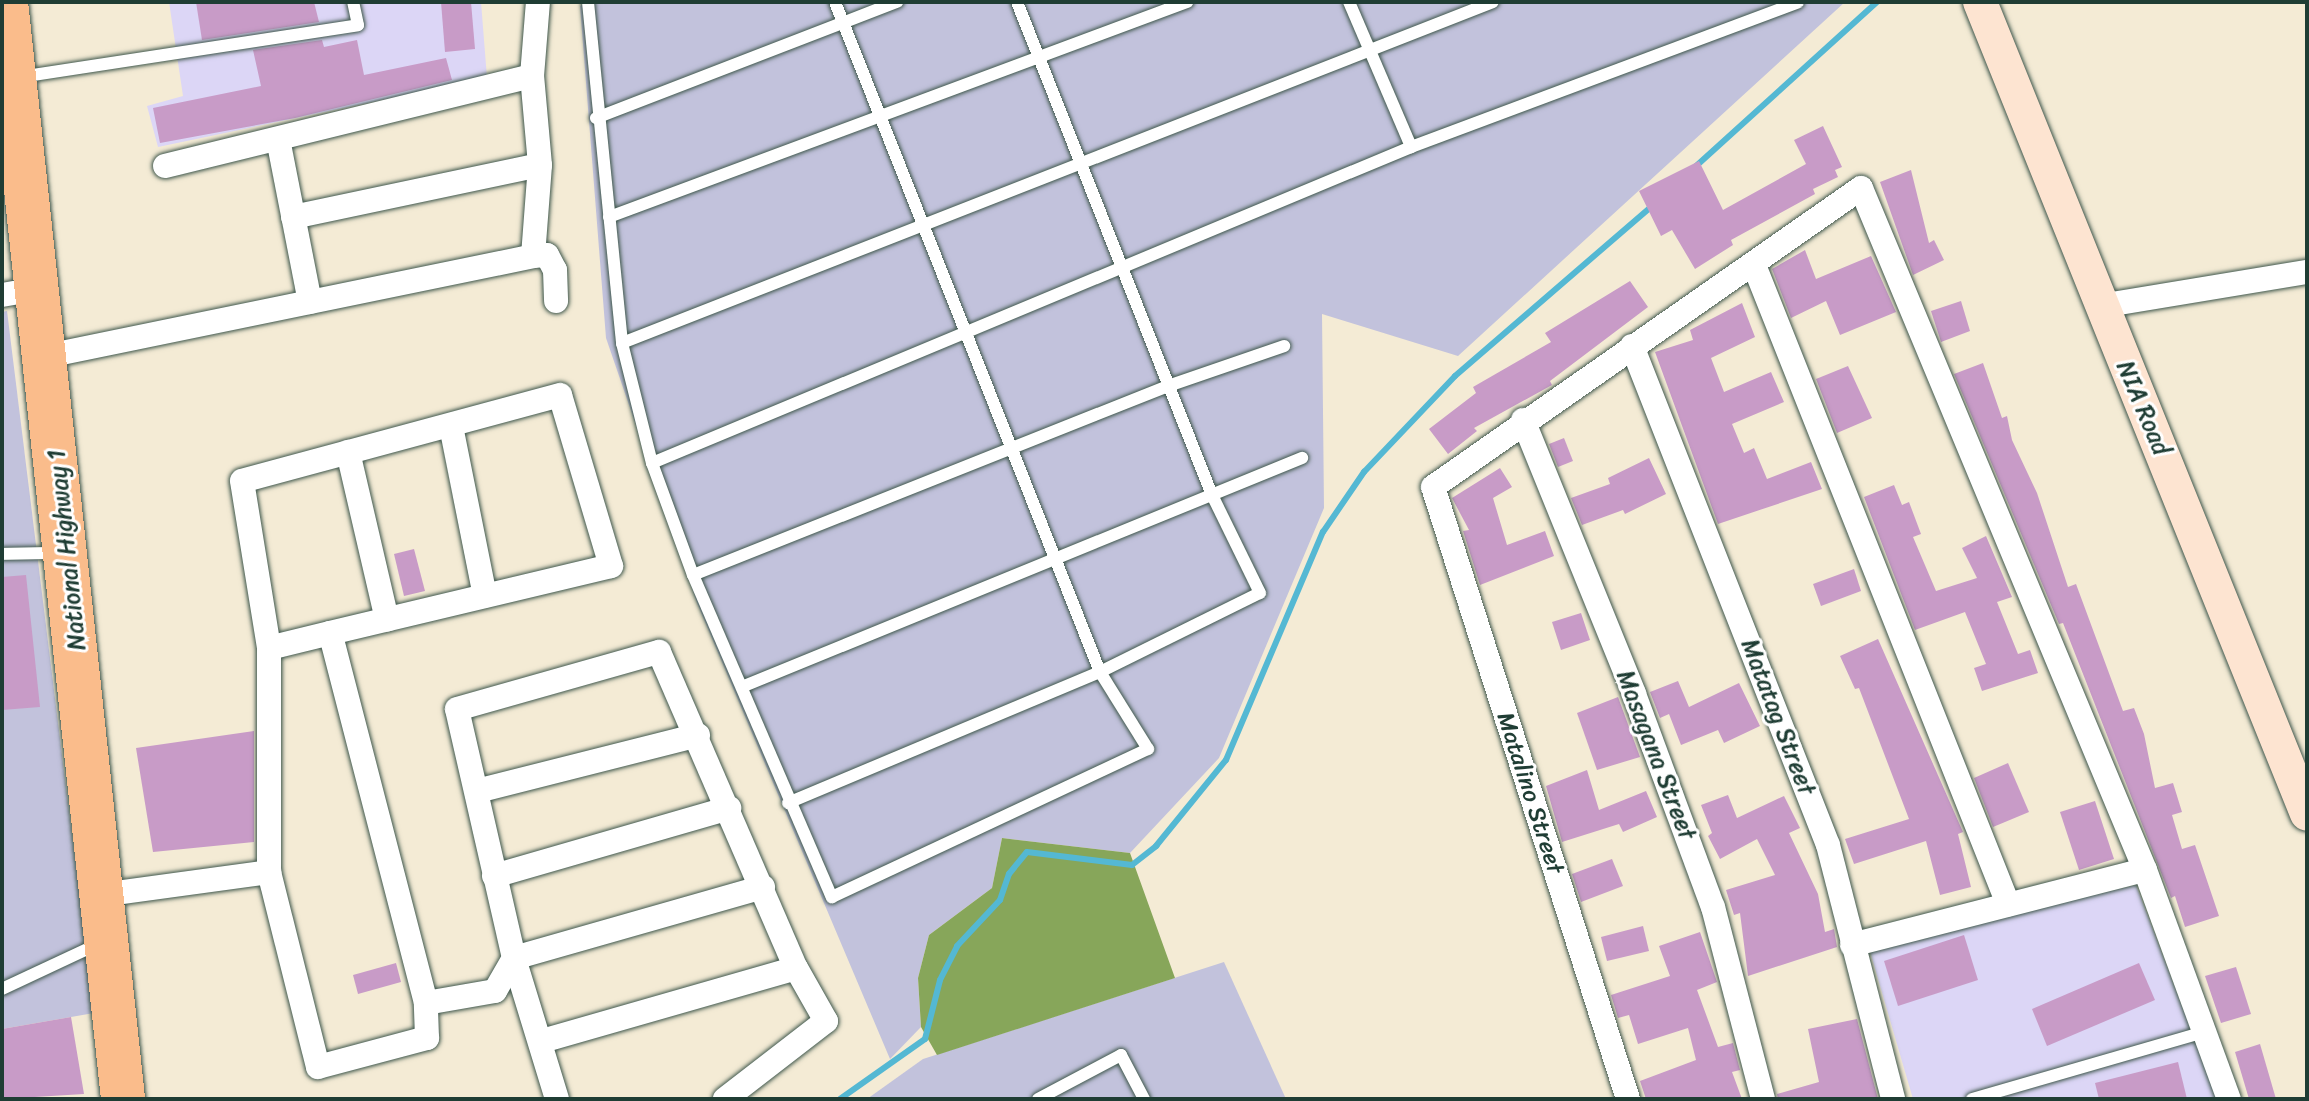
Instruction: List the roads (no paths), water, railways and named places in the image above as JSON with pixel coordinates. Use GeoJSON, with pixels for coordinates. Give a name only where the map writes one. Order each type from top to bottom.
{"type":"FeatureCollection","features":[{"type":"Feature","properties":{"kind":"highway","name":"National Highway 1"},"geometry":{"type":"LineString","coordinates":[[6,2],[17,77],[21,292],[47,356],[123,1099]]}},
{"type":"Feature","properties":{"kind":"street"},"geometry":{"type":"LineString","coordinates":[[533,256],[540,165],[532,76],[538,2]]}},
{"type":"Feature","properties":{"kind":"street","name":"NIA Road"},"geometry":{"type":"LineString","coordinates":[[1980,2],[2307,814]]}},
{"type":"Feature","properties":{"kind":"street"},"geometry":{"type":"LineString","coordinates":[[165,166],[532,76]]}},
{"type":"Feature","properties":{"kind":"street"},"geometry":{"type":"LineString","coordinates":[[278,139],[310,302]]}},
{"type":"Feature","properties":{"kind":"street"},"geometry":{"type":"LineString","coordinates":[[293,217],[540,165]]}},
{"type":"Feature","properties":{"kind":"street"},"geometry":{"type":"LineString","coordinates":[[1523,420],[1754,265],[1861,188],[2145,870],[2229,1099]]}},
{"type":"Feature","properties":{"kind":"street"},"geometry":{"type":"LineString","coordinates":[[47,356],[533,256],[547,255],[555,270],[556,301]]}},
{"type":"Feature","properties":{"kind":"street"},"geometry":{"type":"LineString","coordinates":[[1754,265],[2008,904]]}},
{"type":"Feature","properties":{"kind":"street"},"geometry":{"type":"LineString","coordinates":[[2101,306],[2307,272]]}},
{"type":"Feature","properties":{"kind":"street","name":"Matatag Street"},"geometry":{"type":"LineString","coordinates":[[1632,346],[1828,845],[1893,1099]]}},
{"type":"Feature","properties":{"kind":"street"},"geometry":{"type":"LineString","coordinates":[[269,648],[330,633],[611,566],[560,395],[242,481],[269,648],[269,872],[318,1067],[427,1038],[426,1003],[330,633]]}},
{"type":"Feature","properties":{"kind":"street","name":"Matalino Street"},"geometry":{"type":"LineString","coordinates":[[1523,420],[1433,487],[1628,1099]]}},
{"type":"Feature","properties":{"kind":"street","name":"Masagana Street"},"geometry":{"type":"LineString","coordinates":[[1523,420],[1634,694],[1713,907],[1763,1099]]}},
{"type":"Feature","properties":{"kind":"street"},"geometry":{"type":"LineString","coordinates":[[451,426],[485,596]]}},
{"type":"Feature","properties":{"kind":"street"},"geometry":{"type":"LineString","coordinates":[[348,452],[387,620]]}},
{"type":"Feature","properties":{"kind":"street"},"geometry":{"type":"LineString","coordinates":[[557,1099],[542,1041],[514,958],[457,709],[659,652],[698,735],[796,968],[826,1021],[725,1099]]}},
{"type":"Feature","properties":{"kind":"street"},"geometry":{"type":"LineString","coordinates":[[477,791],[698,735]]}},
{"type":"Feature","properties":{"kind":"street"},"geometry":{"type":"LineString","coordinates":[[494,876],[729,808]]}},
{"type":"Feature","properties":{"kind":"street"},"geometry":{"type":"LineString","coordinates":[[1852,945],[2145,870]]}},
{"type":"Feature","properties":{"kind":"street"},"geometry":{"type":"LineString","coordinates":[[101,895],[269,872]]}},
{"type":"Feature","properties":{"kind":"street"},"geometry":{"type":"LineString","coordinates":[[426,1003],[495,991],[514,958],[763,887]]}},
{"type":"Feature","properties":{"kind":"street"},"geometry":{"type":"LineString","coordinates":[[542,1041],[796,968]]}},
{"type":"Feature","properties":{"kind":"lane"},"geometry":{"type":"LineString","coordinates":[[17,77],[358,25],[353,2]]}},
{"type":"Feature","properties":{"kind":"lane"},"geometry":{"type":"LineString","coordinates":[[588,2],[596,118],[622,343],[652,463],[693,575],[744,686],[788,803],[832,897],[1148,749],[1100,672],[835,2]]}},
{"type":"Feature","properties":{"kind":"lane"},"geometry":{"type":"LineString","coordinates":[[596,118],[897,2]]}},
{"type":"Feature","properties":{"kind":"lane"},"geometry":{"type":"LineString","coordinates":[[788,803],[1100,672],[1260,593],[1212,495],[1017,2]]}},
{"type":"Feature","properties":{"kind":"lane"},"geometry":{"type":"LineString","coordinates":[[609,217],[882,115],[1040,61],[1187,2]]}},
{"type":"Feature","properties":{"kind":"lane"},"geometry":{"type":"LineString","coordinates":[[1349,2],[1411,147]]}},
{"type":"Feature","properties":{"kind":"lane"},"geometry":{"type":"LineString","coordinates":[[622,343],[1493,2]]}},
{"type":"Feature","properties":{"kind":"lane"},"geometry":{"type":"LineString","coordinates":[[652,463],[1123,271],[1411,147],[1798,2]]}},
{"type":"Feature","properties":{"kind":"lane"},"geometry":{"type":"LineString","coordinates":[[693,575],[1014,451],[1168,386],[1284,346]]}},
{"type":"Feature","properties":{"kind":"lane"},"geometry":{"type":"LineString","coordinates":[[744,686],[1302,458]]}},
{"type":"Feature","properties":{"kind":"lane"},"geometry":{"type":"LineString","coordinates":[[2,554],[67,553]]}},
{"type":"Feature","properties":{"kind":"lane"},"geometry":{"type":"LineString","coordinates":[[2,989],[106,940]]}},
{"type":"Feature","properties":{"kind":"lane"},"geometry":{"type":"LineString","coordinates":[[1972,1099],[2204,1032]]}},
{"type":"Feature","properties":{"kind":"lane"},"geometry":{"type":"LineString","coordinates":[[1038,1099],[1121,1055],[1144,1099]]}},
{"type":"Feature","properties":{"kind":"waterway"},"geometry":{"type":"LineString","coordinates":[[1695,167],[1877,2]]}},
{"type":"Feature","properties":{"kind":"waterway"},"geometry":{"type":"LineString","coordinates":[[840,1099],[925,1039],[940,980],[957,946],[1000,900],[1009,874],[1027,852],[1132,865],[1156,846],[1226,760],[1323,532],[1364,472],[1455,376],[1654,204]]}}]}
